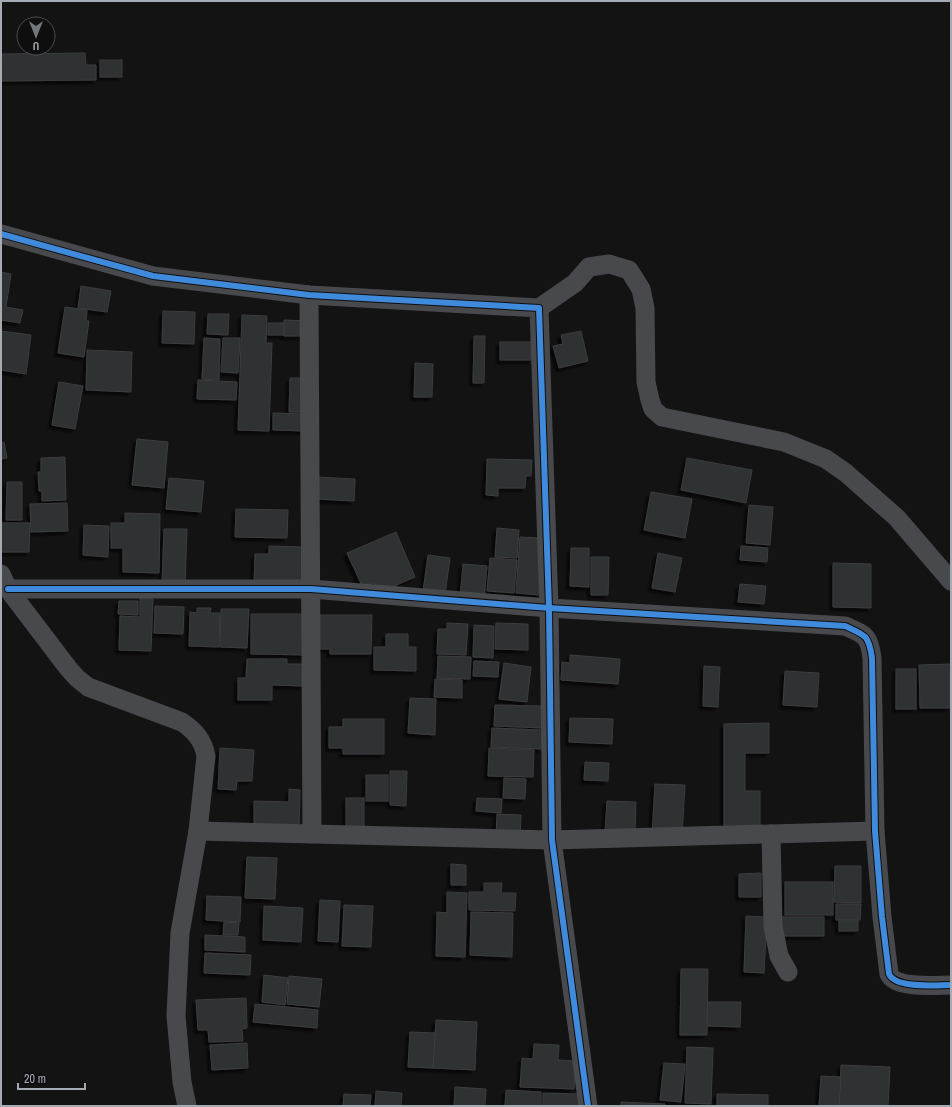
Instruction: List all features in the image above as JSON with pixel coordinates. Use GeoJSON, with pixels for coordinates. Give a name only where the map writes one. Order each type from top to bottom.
{"type":"FeatureCollection","features":[{"type":"Feature","properties":{"kind":"street"},"geometry":{"type":"LineString","coordinates":[[1,234],[153,276],[309,295],[539,308],[575,283],[590,267],[609,264],[629,270],[641,289],[645,308],[646,382],[653,409],[662,417],[784,442],[826,459],[846,473],[897,518],[951,580]]}},
{"type":"Feature","properties":{"kind":"street"},"geometry":{"type":"LineString","coordinates":[[309,295],[312,834]]}},
{"type":"Feature","properties":{"kind":"street"},"geometry":{"type":"LineString","coordinates":[[539,308],[549,608],[552,840],[588,1106]]}},
{"type":"Feature","properties":{"kind":"street"},"geometry":{"type":"LineString","coordinates":[[5,582],[311,590],[549,608],[845,626],[860,633],[867,639],[872,658],[875,831],[882,917],[889,974],[894,981],[905,984],[951,985]]}},
{"type":"Feature","properties":{"kind":"street"},"geometry":{"type":"LineString","coordinates":[[5,582],[68,668],[88,687],[182,722],[193,730],[204,747],[206,756],[198,831],[180,933],[176,1016],[182,1082],[187,1106]]}},
{"type":"Feature","properties":{"kind":"street"},"geometry":{"type":"LineString","coordinates":[[198,831],[552,840],[875,831]]}},
{"type":"Feature","properties":{"kind":"street"},"geometry":{"type":"LineString","coordinates":[[771,834],[773,926],[779,956],[788,972]]}},
{"type":"Feature","properties":{"kind":"building"},"geometry":{"type":"Polygon","coordinates":[[[56,53],[85,53],[86,65],[96,65],[96,80],[1,81],[2,54],[16,54],[16,56],[56,56],[56,53]]]}},
{"type":"Feature","properties":{"kind":"building"},"geometry":{"type":"Polygon","coordinates":[[[100,60],[122,60],[122,77],[100,77],[100,60]]]}},
{"type":"Feature","properties":{"kind":"building"},"geometry":{"type":"Polygon","coordinates":[[[1,272],[11,274],[6,307],[23,310],[20,323],[1,320],[1,272]]]}},
{"type":"Feature","properties":{"kind":"building"},"geometry":{"type":"Polygon","coordinates":[[[81,286],[111,291],[107,312],[78,308],[81,286]]]}},
{"type":"Feature","properties":{"kind":"building"},"geometry":{"type":"Polygon","coordinates":[[[65,307],[87,310],[86,321],[89,321],[84,357],[58,353],[65,307]]]}},
{"type":"Feature","properties":{"kind":"building"},"geometry":{"type":"Polygon","coordinates":[[[163,311],[195,312],[194,344],[162,343],[163,311]]]}},
{"type":"Feature","properties":{"kind":"building"},"geometry":{"type":"Polygon","coordinates":[[[208,314],[229,314],[228,335],[207,334],[208,314]]]}},
{"type":"Feature","properties":{"kind":"building"},"geometry":{"type":"Polygon","coordinates":[[[242,315],[267,316],[266,343],[272,343],[269,431],[238,430],[242,315]]]}},
{"type":"Feature","properties":{"kind":"building"},"geometry":{"type":"Polygon","coordinates":[[[284,320],[309,321],[308,336],[284,336],[284,320]]]}},
{"type":"Feature","properties":{"kind":"building"},"geometry":{"type":"Polygon","coordinates":[[[268,323],[284,323],[284,335],[268,335],[268,323]]]}},
{"type":"Feature","properties":{"kind":"building"},"geometry":{"type":"Polygon","coordinates":[[[1,331],[31,335],[26,374],[1,370],[1,331]]]}},
{"type":"Feature","properties":{"kind":"building"},"geometry":{"type":"Polygon","coordinates":[[[581,331],[588,361],[559,368],[553,346],[563,344],[561,335],[581,331]]]}},
{"type":"Feature","properties":{"kind":"building"},"geometry":{"type":"Polygon","coordinates":[[[474,336],[485,336],[484,383],[473,383],[474,336]]]}},
{"type":"Feature","properties":{"kind":"building"},"geometry":{"type":"Polygon","coordinates":[[[204,338],[220,339],[219,380],[202,379],[204,338]]]}},
{"type":"Feature","properties":{"kind":"building"},"geometry":{"type":"Polygon","coordinates":[[[223,338],[240,338],[238,373],[221,372],[223,338]]]}},
{"type":"Feature","properties":{"kind":"building"},"geometry":{"type":"Polygon","coordinates":[[[500,342],[532,342],[532,360],[500,360],[500,342]]]}},
{"type":"Feature","properties":{"kind":"building"},"geometry":{"type":"Polygon","coordinates":[[[87,350],[132,352],[131,392],[86,390],[87,350]]]}},
{"type":"Feature","properties":{"kind":"building"},"geometry":{"type":"Polygon","coordinates":[[[415,363],[433,364],[432,397],[414,397],[415,363]]]}},
{"type":"Feature","properties":{"kind":"building"},"geometry":{"type":"Polygon","coordinates":[[[290,378],[307,378],[306,412],[289,412],[290,378]]]}},
{"type":"Feature","properties":{"kind":"building"},"geometry":{"type":"Polygon","coordinates":[[[198,380],[237,382],[236,400],[197,399],[198,380]]]}},
{"type":"Feature","properties":{"kind":"building"},"geometry":{"type":"Polygon","coordinates":[[[59,382],[83,386],[75,429],[52,425],[59,382]]]}},
{"type":"Feature","properties":{"kind":"building"},"geometry":{"type":"Polygon","coordinates":[[[273,413],[305,414],[304,431],[273,430],[273,413]]]}},
{"type":"Feature","properties":{"kind":"building"},"geometry":{"type":"Polygon","coordinates":[[[137,439],[168,442],[164,488],[132,485],[137,439]]]}},
{"type":"Feature","properties":{"kind":"building"},"geometry":{"type":"Polygon","coordinates":[[[4,442],[7,458],[1,459],[1,443],[4,442]]]}},
{"type":"Feature","properties":{"kind":"building"},"geometry":{"type":"Polygon","coordinates":[[[65,457],[66,500],[42,501],[42,491],[39,491],[38,472],[41,472],[41,458],[65,457]]]}},
{"type":"Feature","properties":{"kind":"building"},"geometry":{"type":"Polygon","coordinates":[[[687,458],[752,470],[746,503],[681,490],[687,458]]]}},
{"type":"Feature","properties":{"kind":"building"},"geometry":{"type":"Polygon","coordinates":[[[487,459],[532,460],[531,476],[526,476],[525,488],[498,488],[498,496],[486,495],[487,459]]]}},
{"type":"Feature","properties":{"kind":"building"},"geometry":{"type":"Polygon","coordinates":[[[316,477],[355,479],[354,501],[315,499],[316,477]]]}},
{"type":"Feature","properties":{"kind":"building"},"geometry":{"type":"Polygon","coordinates":[[[169,478],[204,481],[201,512],[166,509],[169,478]]]}},
{"type":"Feature","properties":{"kind":"building"},"geometry":{"type":"Polygon","coordinates":[[[7,482],[22,482],[22,520],[6,520],[7,482]]]}},
{"type":"Feature","properties":{"kind":"building"},"geometry":{"type":"Polygon","coordinates":[[[651,492],[692,499],[685,538],[644,530],[651,492]]]}},
{"type":"Feature","properties":{"kind":"building"},"geometry":{"type":"Polygon","coordinates":[[[67,503],[68,531],[31,532],[30,504],[67,503]]]}},
{"type":"Feature","properties":{"kind":"building"},"geometry":{"type":"Polygon","coordinates":[[[749,505],[773,507],[770,545],[746,543],[749,505]]]}},
{"type":"Feature","properties":{"kind":"building"},"geometry":{"type":"Polygon","coordinates":[[[236,509],[288,510],[287,538],[235,537],[236,509]]]}},
{"type":"Feature","properties":{"kind":"building"},"geometry":{"type":"Polygon","coordinates":[[[125,513],[160,514],[159,573],[123,572],[123,548],[111,548],[111,523],[125,523],[125,513]]]}},
{"type":"Feature","properties":{"kind":"building"},"geometry":{"type":"Polygon","coordinates":[[[1,523],[30,523],[29,552],[1,552],[1,523]]]}},
{"type":"Feature","properties":{"kind":"building"},"geometry":{"type":"Polygon","coordinates":[[[84,525],[109,526],[108,557],[83,555],[84,525]]]}},
{"type":"Feature","properties":{"kind":"building"},"geometry":{"type":"Polygon","coordinates":[[[497,528],[519,530],[517,558],[495,557],[497,528]]]}},
{"type":"Feature","properties":{"kind":"building"},"geometry":{"type":"Polygon","coordinates":[[[164,529],[187,529],[185,586],[162,585],[164,529]]]}},
{"type":"Feature","properties":{"kind":"building"},"geometry":{"type":"Polygon","coordinates":[[[396,532],[415,577],[378,593],[374,583],[363,588],[347,553],[396,532]]]}},
{"type":"Feature","properties":{"kind":"building"},"geometry":{"type":"Polygon","coordinates":[[[520,537],[539,538],[538,552],[544,552],[540,595],[516,593],[520,537]]]}},
{"type":"Feature","properties":{"kind":"building"},"geometry":{"type":"Polygon","coordinates":[[[269,546],[303,547],[302,586],[254,585],[255,554],[269,554],[269,546]]]}},
{"type":"Feature","properties":{"kind":"building"},"geometry":{"type":"Polygon","coordinates":[[[741,546],[768,548],[767,562],[740,560],[741,546]]]}},
{"type":"Feature","properties":{"kind":"building"},"geometry":{"type":"Polygon","coordinates":[[[571,548],[589,548],[589,587],[570,586],[571,548]]]}},
{"type":"Feature","properties":{"kind":"building"},"geometry":{"type":"Polygon","coordinates":[[[658,553],[682,558],[675,592],[652,588],[658,553]]]}},
{"type":"Feature","properties":{"kind":"building"},"geometry":{"type":"Polygon","coordinates":[[[428,555],[450,558],[445,595],[423,592],[428,555]]]}},
{"type":"Feature","properties":{"kind":"building"},"geometry":{"type":"Polygon","coordinates":[[[591,557],[609,557],[608,595],[591,595],[591,557]]]}},
{"type":"Feature","properties":{"kind":"building"},"geometry":{"type":"Polygon","coordinates":[[[490,558],[517,560],[514,593],[487,591],[490,558]]]}},
{"type":"Feature","properties":{"kind":"building"},"geometry":{"type":"Polygon","coordinates":[[[833,563],[871,564],[871,608],[833,607],[833,563]]]}},
{"type":"Feature","properties":{"kind":"building"},"geometry":{"type":"Polygon","coordinates":[[[463,564],[487,566],[484,600],[460,598],[463,564]]]}},
{"type":"Feature","properties":{"kind":"building"},"geometry":{"type":"Polygon","coordinates":[[[740,584],[766,586],[764,604],[738,602],[740,584]]]}},
{"type":"Feature","properties":{"kind":"building"},"geometry":{"type":"Polygon","coordinates":[[[140,598],[153,599],[151,651],[119,650],[120,616],[140,617],[140,598]]]}},
{"type":"Feature","properties":{"kind":"building"},"geometry":{"type":"Polygon","coordinates":[[[119,601],[138,601],[138,615],[118,614],[119,601]]]}},
{"type":"Feature","properties":{"kind":"building"},"geometry":{"type":"Polygon","coordinates":[[[155,606],[184,607],[183,634],[154,633],[155,606]]]}},
{"type":"Feature","properties":{"kind":"building"},"geometry":{"type":"Polygon","coordinates":[[[197,608],[211,608],[210,613],[220,613],[219,647],[189,646],[190,612],[197,613],[197,608]]]}},
{"type":"Feature","properties":{"kind":"building"},"geometry":{"type":"Polygon","coordinates":[[[221,609],[249,609],[247,648],[220,647],[221,609]]]}},
{"type":"Feature","properties":{"kind":"building"},"geometry":{"type":"Polygon","coordinates":[[[251,614],[309,614],[308,655],[251,654],[251,614]]]}},
{"type":"Feature","properties":{"kind":"building"},"geometry":{"type":"Polygon","coordinates":[[[315,615],[372,615],[371,654],[330,654],[330,649],[315,649],[315,615]]]}},
{"type":"Feature","properties":{"kind":"building"},"geometry":{"type":"Polygon","coordinates":[[[447,623],[468,624],[466,655],[437,654],[438,629],[447,629],[447,623]]]}},
{"type":"Feature","properties":{"kind":"building"},"geometry":{"type":"Polygon","coordinates":[[[496,623],[528,624],[528,650],[495,649],[496,623]]]}},
{"type":"Feature","properties":{"kind":"building"},"geometry":{"type":"Polygon","coordinates":[[[474,625],[494,626],[493,658],[473,657],[474,625]]]}},
{"type":"Feature","properties":{"kind":"building"},"geometry":{"type":"Polygon","coordinates":[[[386,634],[408,634],[408,647],[416,647],[416,671],[374,670],[374,647],[386,647],[386,634]]]}},
{"type":"Feature","properties":{"kind":"building"},"geometry":{"type":"Polygon","coordinates":[[[570,655],[620,659],[618,684],[561,680],[562,662],[570,663],[570,655]]]}},
{"type":"Feature","properties":{"kind":"building"},"geometry":{"type":"Polygon","coordinates":[[[438,656],[471,657],[470,679],[437,678],[438,656]]]}},
{"type":"Feature","properties":{"kind":"building"},"geometry":{"type":"Polygon","coordinates":[[[247,659],[287,659],[287,664],[304,664],[304,686],[272,685],[272,700],[238,700],[238,678],[246,678],[247,659]]]}},
{"type":"Feature","properties":{"kind":"building"},"geometry":{"type":"Polygon","coordinates":[[[474,661],[499,662],[498,677],[473,676],[474,661]]]}},
{"type":"Feature","properties":{"kind":"building"},"geometry":{"type":"Polygon","coordinates":[[[504,663],[531,667],[527,702],[499,699],[504,663]]]}},
{"type":"Feature","properties":{"kind":"building"},"geometry":{"type":"Polygon","coordinates":[[[950,664],[950,708],[920,708],[919,665],[950,664]]]}},
{"type":"Feature","properties":{"kind":"building"},"geometry":{"type":"Polygon","coordinates":[[[704,666],[720,667],[718,707],[703,706],[704,666]]]}},
{"type":"Feature","properties":{"kind":"building"},"geometry":{"type":"Polygon","coordinates":[[[896,669],[916,669],[916,709],[896,709],[896,669]]]}},
{"type":"Feature","properties":{"kind":"building"},"geometry":{"type":"Polygon","coordinates":[[[785,671],[819,673],[817,707],[783,705],[785,671]]]}},
{"type":"Feature","properties":{"kind":"building"},"geometry":{"type":"Polygon","coordinates":[[[435,679],[462,680],[462,698],[434,697],[435,679]]]}},
{"type":"Feature","properties":{"kind":"building"},"geometry":{"type":"Polygon","coordinates":[[[410,698],[436,699],[435,735],[408,733],[410,698]]]}},
{"type":"Feature","properties":{"kind":"building"},"geometry":{"type":"Polygon","coordinates":[[[495,705],[542,706],[542,728],[494,726],[495,705]]]}},
{"type":"Feature","properties":{"kind":"building"},"geometry":{"type":"Polygon","coordinates":[[[570,718],[613,719],[612,744],[569,742],[570,718]]]}},
{"type":"Feature","properties":{"kind":"building"},"geometry":{"type":"Polygon","coordinates":[[[343,719],[384,719],[384,754],[343,754],[343,748],[329,748],[329,727],[343,727],[343,719]]]}},
{"type":"Feature","properties":{"kind":"building"},"geometry":{"type":"Polygon","coordinates":[[[769,723],[769,753],[745,753],[745,791],[760,791],[760,829],[724,829],[724,724],[769,723]]]}},
{"type":"Feature","properties":{"kind":"building"},"geometry":{"type":"Polygon","coordinates":[[[492,728],[542,730],[542,749],[491,747],[492,728]]]}},
{"type":"Feature","properties":{"kind":"building"},"geometry":{"type":"Polygon","coordinates":[[[220,748],[254,750],[252,781],[237,781],[236,790],[218,789],[220,748]]]}},
{"type":"Feature","properties":{"kind":"building"},"geometry":{"type":"Polygon","coordinates":[[[489,748],[534,750],[533,777],[488,776],[489,748]]]}},
{"type":"Feature","properties":{"kind":"building"},"geometry":{"type":"Polygon","coordinates":[[[585,762],[609,763],[608,781],[584,780],[585,762]]]}},
{"type":"Feature","properties":{"kind":"building"},"geometry":{"type":"Polygon","coordinates":[[[390,771],[407,771],[406,806],[390,805],[390,771]]]}},
{"type":"Feature","properties":{"kind":"building"},"geometry":{"type":"Polygon","coordinates":[[[366,775],[388,775],[388,801],[366,801],[366,775]]]}},
{"type":"Feature","properties":{"kind":"building"},"geometry":{"type":"Polygon","coordinates":[[[504,778],[526,779],[525,799],[503,798],[504,778]]]}},
{"type":"Feature","properties":{"kind":"building"},"geometry":{"type":"Polygon","coordinates":[[[655,784],[685,785],[682,836],[652,835],[655,784]]]}},
{"type":"Feature","properties":{"kind":"building"},"geometry":{"type":"Polygon","coordinates":[[[289,789],[300,790],[299,829],[254,828],[254,801],[289,802],[289,789]]]}},
{"type":"Feature","properties":{"kind":"building"},"geometry":{"type":"Polygon","coordinates":[[[346,798],[364,798],[364,833],[346,833],[346,798]]]}},
{"type":"Feature","properties":{"kind":"building"},"geometry":{"type":"Polygon","coordinates":[[[477,798],[502,799],[501,813],[476,811],[477,798]]]}},
{"type":"Feature","properties":{"kind":"building"},"geometry":{"type":"Polygon","coordinates":[[[607,801],[636,802],[635,833],[605,832],[607,801]]]}},
{"type":"Feature","properties":{"kind":"building"},"geometry":{"type":"Polygon","coordinates":[[[497,814],[521,815],[520,838],[496,837],[497,814]]]}},
{"type":"Feature","properties":{"kind":"building"},"geometry":{"type":"Polygon","coordinates":[[[247,857],[277,858],[275,899],[245,898],[247,857]]]}},
{"type":"Feature","properties":{"kind":"building"},"geometry":{"type":"Polygon","coordinates":[[[451,864],[466,865],[466,885],[451,885],[451,864]]]}},
{"type":"Feature","properties":{"kind":"building"},"geometry":{"type":"Polygon","coordinates":[[[835,866],[861,866],[861,903],[834,902],[835,866]]]}},
{"type":"Feature","properties":{"kind":"building"},"geometry":{"type":"Polygon","coordinates":[[[761,873],[761,897],[739,897],[739,874],[761,873]]]}},
{"type":"Feature","properties":{"kind":"building"},"geometry":{"type":"Polygon","coordinates":[[[785,882],[833,882],[833,915],[785,915],[785,882]]]}},
{"type":"Feature","properties":{"kind":"building"},"geometry":{"type":"Polygon","coordinates":[[[484,883],[502,883],[501,893],[516,893],[515,911],[469,910],[469,892],[484,892],[484,883]]]}},
{"type":"Feature","properties":{"kind":"building"},"geometry":{"type":"Polygon","coordinates":[[[447,892],[467,893],[465,957],[436,956],[437,912],[447,913],[447,892]]]}},
{"type":"Feature","properties":{"kind":"building"},"geometry":{"type":"Polygon","coordinates":[[[207,896],[241,897],[240,922],[206,920],[207,896]]]}},
{"type":"Feature","properties":{"kind":"building"},"geometry":{"type":"Polygon","coordinates":[[[320,900],[340,901],[338,942],[318,941],[320,900]]]}},
{"type":"Feature","properties":{"kind":"building"},"geometry":{"type":"Polygon","coordinates":[[[836,904],[861,904],[860,920],[836,920],[836,904]]]}},
{"type":"Feature","properties":{"kind":"building"},"geometry":{"type":"Polygon","coordinates":[[[344,905],[373,906],[371,947],[342,946],[344,905]]]}},
{"type":"Feature","properties":{"kind":"building"},"geometry":{"type":"Polygon","coordinates":[[[264,906],[303,908],[301,942],[263,940],[264,906]]]}},
{"type":"Feature","properties":{"kind":"building"},"geometry":{"type":"Polygon","coordinates":[[[471,912],[513,913],[512,957],[470,955],[471,912]]]}},
{"type":"Feature","properties":{"kind":"building"},"geometry":{"type":"Polygon","coordinates":[[[746,916],[767,917],[764,973],[744,972],[746,916]]]}},
{"type":"Feature","properties":{"kind":"building"},"geometry":{"type":"Polygon","coordinates":[[[779,917],[824,917],[824,936],[778,936],[779,917]]]}},
{"type":"Feature","properties":{"kind":"building"},"geometry":{"type":"Polygon","coordinates":[[[839,921],[858,921],[858,931],[839,931],[839,921]]]}},
{"type":"Feature","properties":{"kind":"building"},"geometry":{"type":"Polygon","coordinates":[[[224,922],[239,923],[238,935],[223,935],[224,922]]]}},
{"type":"Feature","properties":{"kind":"building"},"geometry":{"type":"Polygon","coordinates":[[[205,935],[245,937],[245,952],[205,950],[205,935]]]}},
{"type":"Feature","properties":{"kind":"building"},"geometry":{"type":"Polygon","coordinates":[[[205,953],[251,955],[250,975],[204,973],[205,953]]]}},
{"type":"Feature","properties":{"kind":"building"},"geometry":{"type":"Polygon","coordinates":[[[681,969],[708,969],[707,1035],[680,1035],[681,969]]]}},
{"type":"Feature","properties":{"kind":"building"},"geometry":{"type":"Polygon","coordinates":[[[264,975],[288,978],[285,1005],[262,1002],[264,975]]]}},
{"type":"Feature","properties":{"kind":"building"},"geometry":{"type":"Polygon","coordinates":[[[289,976],[322,979],[319,1007],[287,1004],[289,976]]]}},
{"type":"Feature","properties":{"kind":"building"},"geometry":{"type":"Polygon","coordinates":[[[246,998],[247,1028],[242,1029],[243,1041],[209,1042],[208,1030],[198,1030],[196,1000],[246,998]]]}},
{"type":"Feature","properties":{"kind":"building"},"geometry":{"type":"Polygon","coordinates":[[[708,1002],[741,1002],[740,1027],[707,1026],[708,1002]]]}},
{"type":"Feature","properties":{"kind":"building"},"geometry":{"type":"Polygon","coordinates":[[[255,1004],[318,1010],[317,1028],[253,1022],[255,1004]]]}},
{"type":"Feature","properties":{"kind":"building"},"geometry":{"type":"Polygon","coordinates":[[[436,1020],[477,1022],[475,1070],[433,1068],[436,1020]]]}},
{"type":"Feature","properties":{"kind":"building"},"geometry":{"type":"Polygon","coordinates":[[[410,1032],[435,1033],[433,1068],[408,1067],[410,1032]]]}},
{"type":"Feature","properties":{"kind":"building"},"geometry":{"type":"Polygon","coordinates":[[[247,1043],[248,1068],[212,1070],[210,1045],[247,1043]]]}},
{"type":"Feature","properties":{"kind":"building"},"geometry":{"type":"Polygon","coordinates":[[[534,1044],[559,1045],[558,1060],[576,1061],[574,1089],[520,1087],[522,1058],[533,1059],[534,1044]]]}},
{"type":"Feature","properties":{"kind":"building"},"geometry":{"type":"Polygon","coordinates":[[[687,1047],[713,1048],[711,1104],[685,1103],[687,1047]]]}},
{"type":"Feature","properties":{"kind":"building"},"geometry":{"type":"Polygon","coordinates":[[[664,1063],[685,1064],[681,1102],[660,1100],[664,1063]]]}},
{"type":"Feature","properties":{"kind":"building"},"geometry":{"type":"Polygon","coordinates":[[[841,1065],[890,1067],[888,1106],[839,1106],[841,1065]]]}},
{"type":"Feature","properties":{"kind":"building"},"geometry":{"type":"Polygon","coordinates":[[[821,1076],[841,1077],[839,1106],[819,1106],[821,1076]]]}},
{"type":"Feature","properties":{"kind":"building"},"geometry":{"type":"Polygon","coordinates":[[[455,1087],[486,1089],[485,1106],[454,1106],[455,1087]]]}},
{"type":"Feature","properties":{"kind":"building"},"geometry":{"type":"Polygon","coordinates":[[[506,1090],[541,1092],[541,1106],[505,1106],[506,1090]]]}},
{"type":"Feature","properties":{"kind":"building"},"geometry":{"type":"Polygon","coordinates":[[[376,1091],[402,1093],[401,1106],[375,1106],[376,1091]]]}},
{"type":"Feature","properties":{"kind":"building"},"geometry":{"type":"Polygon","coordinates":[[[543,1093],[579,1094],[585,1106],[543,1106],[543,1093]]]}},
{"type":"Feature","properties":{"kind":"building"},"geometry":{"type":"Polygon","coordinates":[[[344,1094],[371,1095],[370,1106],[343,1106],[344,1094]]]}},
{"type":"Feature","properties":{"kind":"building"},"geometry":{"type":"Polygon","coordinates":[[[717,1094],[768,1095],[768,1106],[717,1106],[717,1094]]]}},
{"type":"Feature","properties":{"kind":"building"},"geometry":{"type":"Polygon","coordinates":[[[621,1102],[665,1104],[665,1106],[621,1106],[621,1102]]]}},
{"type":"Feature","properties":{"kind":"cycle path"},"geometry":{"type":"LineString","coordinates":[[1,234],[153,276],[309,295],[539,308],[549,608],[552,840],[588,1106]]}},
{"type":"Feature","properties":{"kind":"cycle path"},"geometry":{"type":"LineString","coordinates":[[8,589],[311,589],[549,608],[845,626],[862,634],[867,640],[871,650],[875,831],[882,917],[889,974],[893,979],[908,984],[951,985]]}}]}
